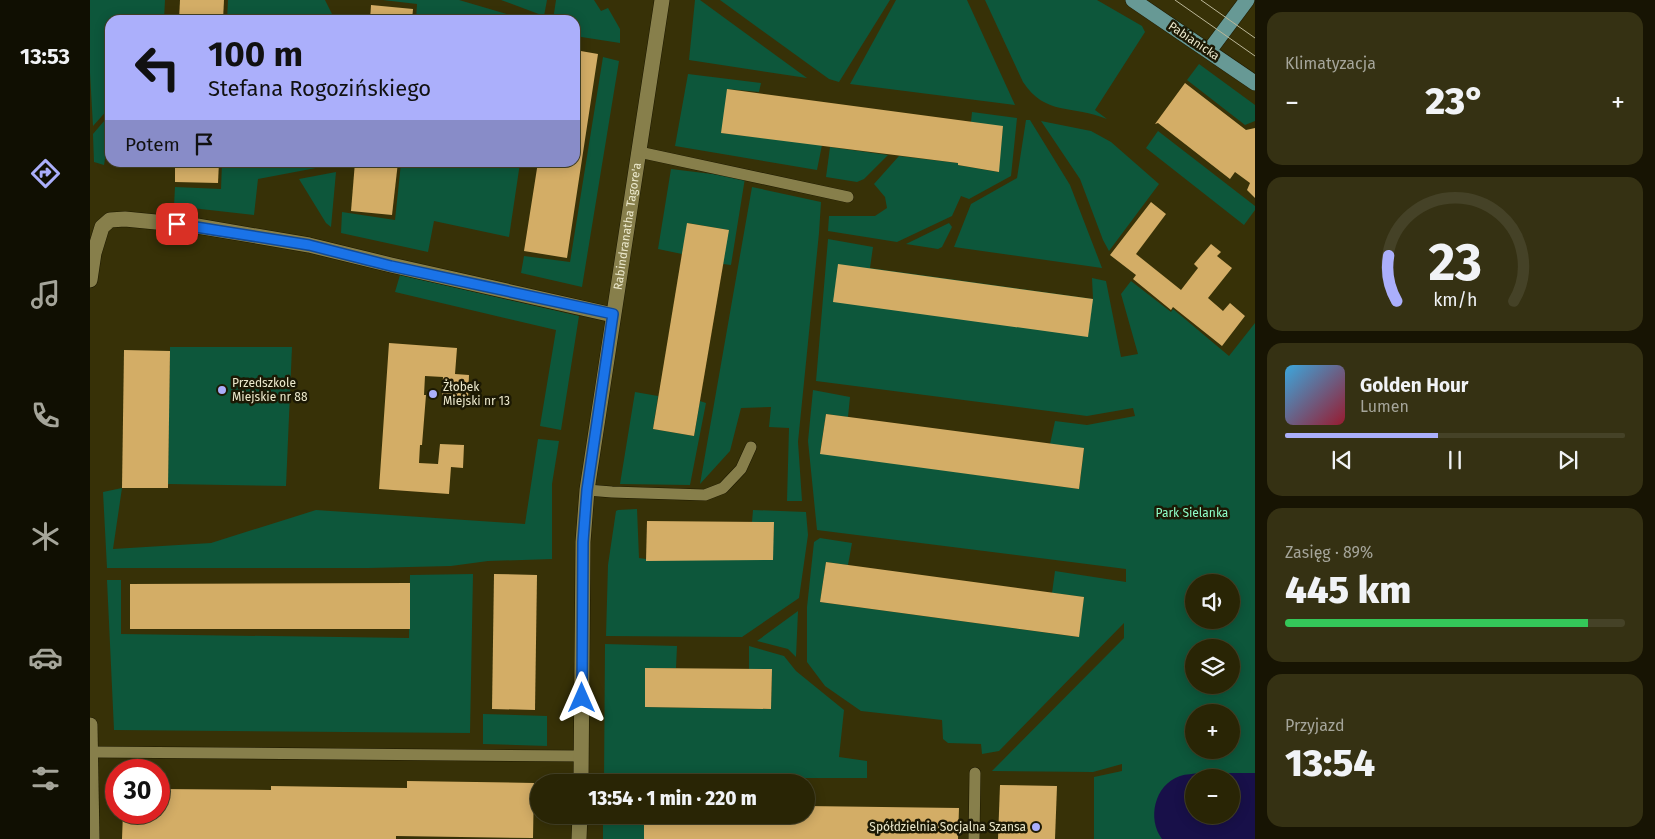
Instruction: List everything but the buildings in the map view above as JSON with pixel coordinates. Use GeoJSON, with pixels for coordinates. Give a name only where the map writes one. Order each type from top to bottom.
{"type":"FeatureCollection","features":[{"type":"Feature","properties":{"kind":"main road","name":"Pabianicka"},"geometry":{"type":"LineString","coordinates":[[1133,0],[1255,84]]}},
{"type":"Feature","properties":{"kind":"main road"},"geometry":{"type":"LineString","coordinates":[[1209,51],[1247,0]]}},
{"type":"Feature","properties":{"kind":"street","name":"Rabindranatha Tagore'a"},"geometry":{"type":"LineString","coordinates":[[581,774],[583,542],[587,490],[662,0]]}},
{"type":"Feature","properties":{"kind":"street"},"geometry":{"type":"LineString","coordinates":[[90,280],[94,253],[102,227],[110,220],[125,219],[197,226],[309,245],[391,266],[613,314]]}},
{"type":"Feature","properties":{"kind":"street"},"geometry":{"type":"LineString","coordinates":[[90,725],[92,839]]}},
{"type":"Feature","properties":{"kind":"street"},"geometry":{"type":"LineString","coordinates":[[579,839],[580,824]]}},
{"type":"Feature","properties":{"kind":"lane"},"geometry":{"type":"LineString","coordinates":[[639,152],[848,197]]}},
{"type":"Feature","properties":{"kind":"lane"},"geometry":{"type":"LineString","coordinates":[[587,490],[705,495],[722,488],[741,469],[751,447]]}},
{"type":"Feature","properties":{"kind":"lane"},"geometry":{"type":"LineString","coordinates":[[91,752],[582,756]]}},
{"type":"Feature","properties":{"kind":"lane"},"geometry":{"type":"LineString","coordinates":[[974,839],[975,774]]}},
{"type":"Feature","properties":{"kind":"green space"},"geometry":{"type":"Polygon","coordinates":[[[90,0],[165,0],[164,15],[105,15],[105,113],[93,126],[90,73],[90,0]]]}},
{"type":"Feature","properties":{"kind":"green space"},"geometry":{"type":"Polygon","coordinates":[[[228,0],[325,0],[332,15],[227,15],[228,0]]]}},
{"type":"Feature","properties":{"kind":"green space"},"geometry":{"type":"Polygon","coordinates":[[[383,0],[459,0],[510,15],[416,15],[417,4],[383,0]]]}},
{"type":"Feature","properties":{"kind":"green space"},"geometry":{"type":"Polygon","coordinates":[[[501,0],[547,0],[544,15],[501,0]]]}},
{"type":"Feature","properties":{"kind":"green space"},"geometry":{"type":"Polygon","coordinates":[[[556,0],[594,0],[601,11],[608,8],[620,29],[620,43],[580,37],[580,15],[554,15],[556,0]]]}},
{"type":"Feature","properties":{"kind":"green space"},"geometry":{"type":"Polygon","coordinates":[[[695,0],[700,0],[807,78],[689,60],[695,0]]]}},
{"type":"Feature","properties":{"kind":"green space"},"geometry":{"type":"Polygon","coordinates":[[[720,0],[890,0],[839,82],[829,79],[720,0]]]}},
{"type":"Feature","properties":{"kind":"green space"},"geometry":{"type":"Polygon","coordinates":[[[896,0],[967,0],[1015,105],[850,84],[896,0]]]}},
{"type":"Feature","properties":{"kind":"green space"},"geometry":{"type":"Polygon","coordinates":[[[985,0],[1097,0],[1142,26],[1145,32],[1095,110],[1107,119],[1050,105],[1032,93],[1023,82],[985,0]]]}},
{"type":"Feature","properties":{"kind":"green space"},"geometry":{"type":"Polygon","coordinates":[[[603,57],[619,61],[582,287],[521,273],[524,256],[570,262],[603,57]]]}},
{"type":"Feature","properties":{"kind":"green space"},"geometry":{"type":"Polygon","coordinates":[[[1199,64],[1255,105],[1255,121],[1245,125],[1187,80],[1199,64]]]}},
{"type":"Feature","properties":{"kind":"green space"},"geometry":{"type":"Polygon","coordinates":[[[688,74],[761,83],[759,92],[728,89],[722,133],[822,145],[817,170],[675,146],[688,74]]]}},
{"type":"Feature","properties":{"kind":"green space"},"geometry":{"type":"Polygon","coordinates":[[[972,112],[1017,118],[1011,176],[969,199],[961,196],[952,216],[897,242],[828,231],[829,216],[875,216],[887,208],[885,197],[874,184],[899,156],[958,163],[958,165],[998,172],[1003,127],[971,122],[972,112]]]}},
{"type":"Feature","properties":{"kind":"green space"},"geometry":{"type":"Polygon","coordinates":[[[105,120],[104,165],[94,162],[93,134],[105,120]]]}},
{"type":"Feature","properties":{"kind":"green space"},"geometry":{"type":"Polygon","coordinates":[[[1026,120],[1030,120],[1070,185],[1102,268],[954,247],[971,204],[1017,178],[1026,120]]]}},
{"type":"Feature","properties":{"kind":"green space"},"geometry":{"type":"Polygon","coordinates":[[[1041,121],[1091,131],[1111,142],[1159,184],[1109,251],[1080,179],[1041,121]]]}},
{"type":"Feature","properties":{"kind":"green space"},"geometry":{"type":"Polygon","coordinates":[[[1158,131],[1255,206],[1255,210],[1244,225],[1146,148],[1158,131]]]}},
{"type":"Feature","properties":{"kind":"green space"},"geometry":{"type":"Polygon","coordinates":[[[830,147],[888,155],[864,179],[857,182],[826,177],[830,147]]]}},
{"type":"Feature","properties":{"kind":"green space"},"geometry":{"type":"Polygon","coordinates":[[[222,167],[321,167],[258,179],[254,215],[174,206],[175,187],[221,189],[222,167]]]}},
{"type":"Feature","properties":{"kind":"green space"},"geometry":{"type":"Polygon","coordinates":[[[401,167],[519,167],[509,237],[434,221],[428,252],[341,233],[342,212],[395,220],[401,167]]]}},
{"type":"Feature","properties":{"kind":"green space"},"geometry":{"type":"Polygon","coordinates":[[[671,169],[745,178],[731,265],[723,264],[728,230],[688,223],[682,254],[658,249],[671,169]]]}},
{"type":"Feature","properties":{"kind":"green space"},"geometry":{"type":"Polygon","coordinates":[[[336,172],[331,227],[326,223],[299,179],[336,172]]]}},
{"type":"Feature","properties":{"kind":"green space"},"geometry":{"type":"Polygon","coordinates":[[[752,187],[821,202],[798,442],[802,501],[787,501],[789,428],[769,427],[771,407],[741,408],[730,451],[700,484],[752,187]]]}},
{"type":"Feature","properties":{"kind":"green space"},"geometry":{"type":"Polygon","coordinates":[[[949,223],[952,227],[942,247],[938,249],[906,244],[949,223]]]}},
{"type":"Feature","properties":{"kind":"green space","name":"Park Sielanka"},"geometry":{"type":"Polygon","coordinates":[[[828,239],[873,247],[870,268],[1093,299],[1092,278],[1106,281],[1121,357],[1138,354],[1121,294],[1131,281],[1171,312],[1173,309],[1229,356],[1255,323],[1255,839],[1094,839],[1094,777],[1122,771],[1122,764],[1093,772],[992,771],[1124,638],[1124,623],[999,751],[982,754],[981,744],[948,743],[943,739],[942,720],[861,711],[825,686],[807,662],[807,607],[814,542],[820,538],[852,543],[848,565],[826,562],[820,602],[1078,637],[1084,597],[1052,593],[1055,571],[1126,582],[1126,569],[817,530],[808,441],[813,390],[850,397],[848,417],[826,414],[820,453],[1079,489],[1084,449],[1050,444],[1055,421],[1087,425],[1135,416],[1133,408],[1087,416],[816,381],[828,239]]]}},
{"type":"Feature","properties":{"kind":"green space"},"geometry":{"type":"Polygon","coordinates":[[[400,275],[579,316],[561,430],[540,426],[556,330],[395,292],[400,275]]]}},
{"type":"Feature","properties":{"kind":"green space"},"geometry":{"type":"Polygon","coordinates":[[[170,347],[292,347],[286,486],[168,484],[170,347]]]}},
{"type":"Feature","properties":{"kind":"green space"},"geometry":{"type":"Polygon","coordinates":[[[635,392],[658,396],[653,429],[694,436],[700,401],[706,403],[690,485],[620,484],[635,392]]]}},
{"type":"Feature","properties":{"kind":"green space"},"geometry":{"type":"Polygon","coordinates":[[[538,439],[559,441],[552,484],[552,559],[488,561],[451,566],[369,568],[107,568],[103,492],[122,488],[113,549],[211,543],[316,510],[525,524],[538,439]]]}},
{"type":"Feature","properties":{"kind":"green space"},"geometry":{"type":"Polygon","coordinates":[[[637,509],[639,558],[646,559],[772,560],[774,522],[752,522],[753,510],[806,512],[808,535],[799,598],[742,637],[606,636],[608,565],[616,511],[637,509]]]}},
{"type":"Feature","properties":{"kind":"green space"},"geometry":{"type":"Polygon","coordinates":[[[473,574],[470,733],[114,730],[107,580],[121,580],[121,634],[409,638],[410,575],[473,574]]]}},
{"type":"Feature","properties":{"kind":"green space"},"geometry":{"type":"Polygon","coordinates":[[[798,611],[796,657],[788,649],[757,641],[798,611]]]}},
{"type":"Feature","properties":{"kind":"green space"},"geometry":{"type":"Polygon","coordinates":[[[605,644],[677,646],[676,668],[645,668],[645,707],[771,709],[772,670],[749,669],[749,646],[784,656],[796,671],[844,710],[839,757],[867,761],[867,778],[815,778],[815,774],[604,774],[605,644]]]}},
{"type":"Feature","properties":{"kind":"green space"},"geometry":{"type":"Polygon","coordinates":[[[483,714],[547,716],[547,746],[483,744],[483,714]]]}},
{"type":"Feature","properties":{"kind":"green space"},"geometry":{"type":"Polygon","coordinates":[[[603,824],[644,824],[644,839],[603,839],[603,824]]]}},
{"type":"Feature","properties":{"kind":"shaded area"},"geometry":{"type":"Polygon","coordinates":[[[1240,773],[1255,773],[1255,839],[1162,839],[1157,831],[1155,822],[1156,803],[1164,787],[1171,780],[1185,775],[1185,824],[1240,824],[1240,773]]]}},
{"type":"Feature","properties":{"kind":"tram line"},"geometry":{"type":"LineString","coordinates":[[1175,0],[1255,56]]}},
{"type":"Feature","properties":{"kind":"tram line"},"geometry":{"type":"LineString","coordinates":[[1201,0],[1255,38]]}},
{"type":"Feature","properties":{"kind":"place","name":"Przedszkole Miejskie nr 88"},"geometry":{"type":"Point","coordinates":[222,390]}},
{"type":"Feature","properties":{"kind":"place","name":"Żłobek Miejski nr 13"},"geometry":{"type":"Point","coordinates":[433,394]}},
{"type":"Feature","properties":{"kind":"place","name":"Spółdzielnia Socjalna Szansa"},"geometry":{"type":"Point","coordinates":[1036,827]}},
{"type":"Feature","properties":{"kind":"route"},"geometry":{"type":"LineString","coordinates":[[177,224],[309,245],[391,266],[613,314],[587,490],[583,542],[582,698]]}}]}
